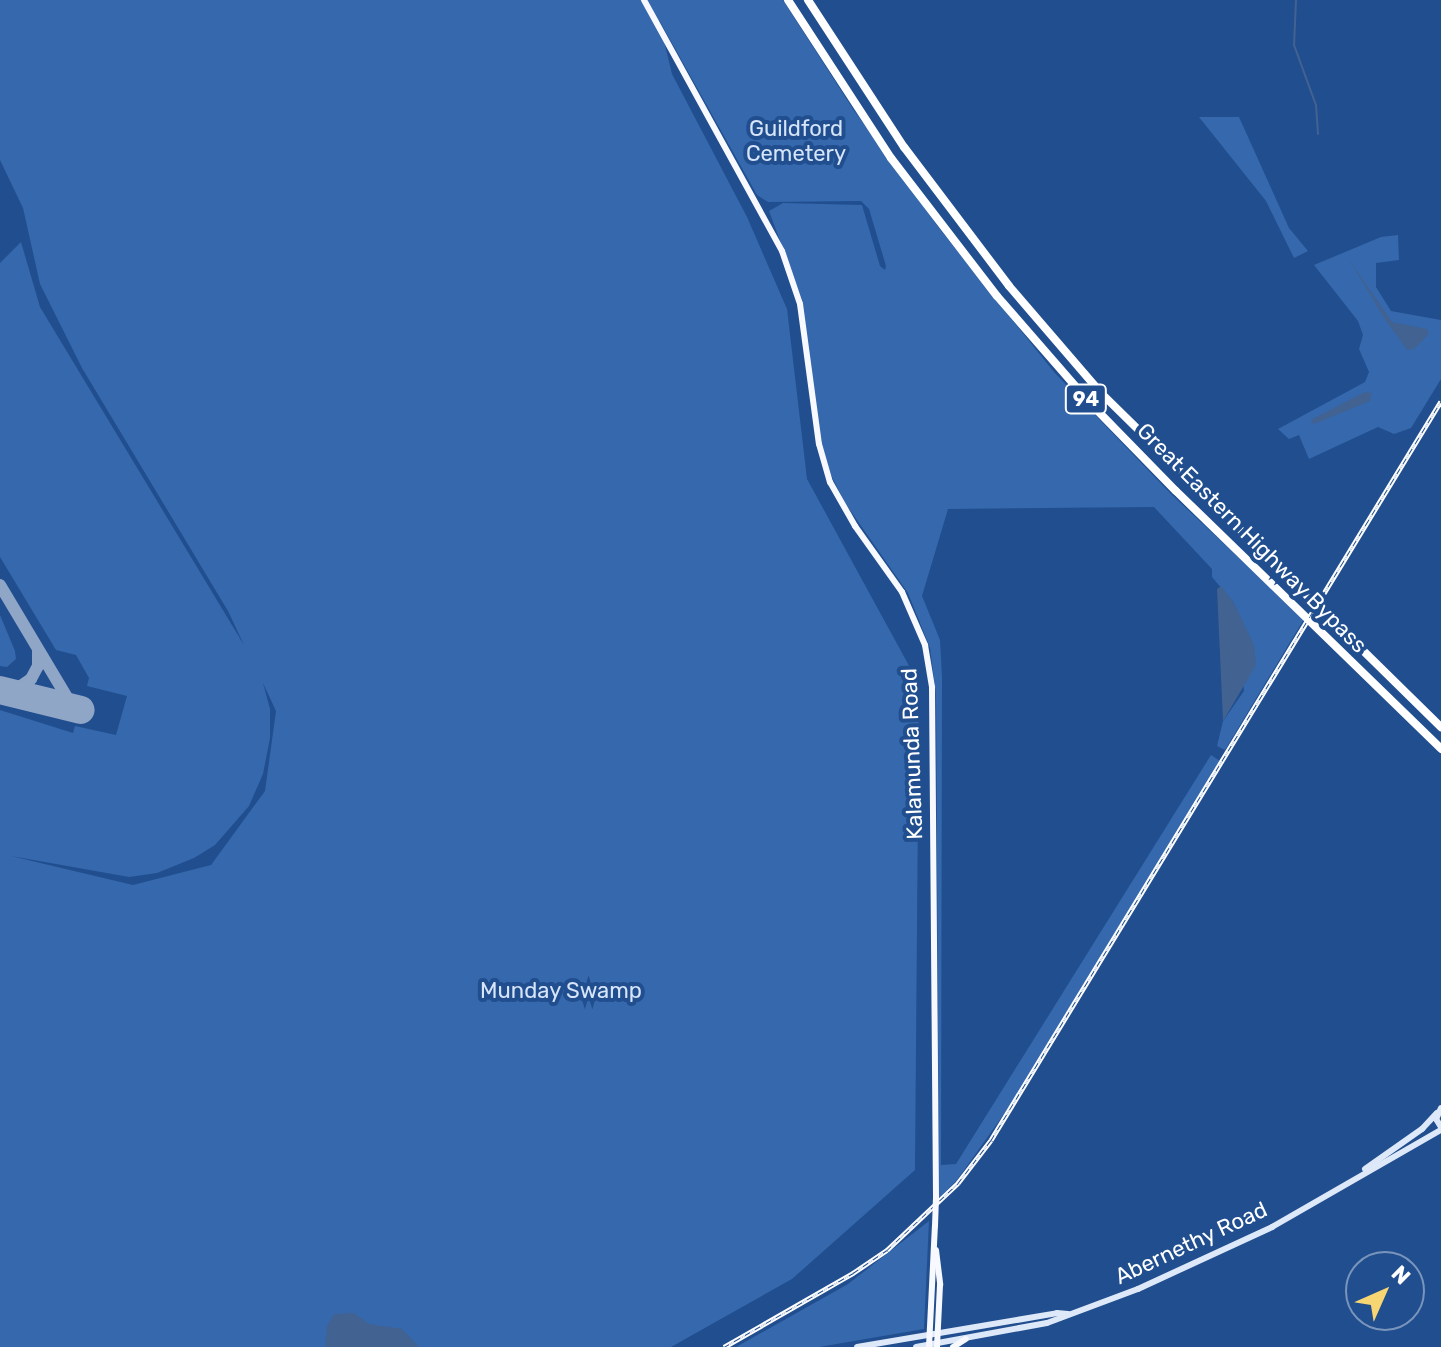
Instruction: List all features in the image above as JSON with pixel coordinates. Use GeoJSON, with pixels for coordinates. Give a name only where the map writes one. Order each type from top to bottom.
{"type":"FeatureCollection","features":[{"type":"Feature","properties":{"kind":"highway","name":"Great Eastern Highway Bypass"},"geometry":{"type":"LineString","coordinates":[[788,0],[891,158],[997,296],[1089,402],[1441,749]]}},
{"type":"Feature","properties":{"kind":"highway","name":"Great Eastern Highway Bypass"},"geometry":{"type":"LineString","coordinates":[[808,0],[904,147],[1009,286],[1101,393],[1441,727]]}},
{"type":"Feature","properties":{"kind":"main road","name":"Kalamunda Road"},"geometry":{"type":"LineString","coordinates":[[644,0],[782,251],[805,329],[819,444],[830,482],[855,526],[902,592],[925,645],[932,687],[936,1197],[930,1321],[935,1332]]}},
{"type":"Feature","properties":{"kind":"main road","name":"Abernethy Road"},"geometry":{"type":"LineString","coordinates":[[916,1347],[1027,1328],[1191,1266],[1326,1196],[1441,1129],[1439,1110]]}},
{"type":"Feature","properties":{"kind":"main road","name":"Abernethy Road"},"geometry":{"type":"LineString","coordinates":[[1326,1196],[1422,1129],[1439,1110]]}},
{"type":"Feature","properties":{"kind":"main road","name":"Kalamunda Road"},"geometry":{"type":"LineString","coordinates":[[933,1346],[939,1271],[935,1238]]}},
{"type":"Feature","properties":{"kind":"main road","name":"Abernethy Road"},"geometry":{"type":"LineString","coordinates":[[857,1347],[935,1332],[1068,1314]]}},
{"type":"Feature","properties":{"kind":"main road"},"geometry":{"type":"LineString","coordinates":[[953,1347],[966,1339]]}},
{"type":"Feature","properties":{"kind":"green space","name":"Munday Swamp"},"geometry":{"type":"Polygon","coordinates":[[[0,0],[783,0],[853,109],[939,228],[1054,372],[1171,494],[1304,619],[1225,750],[1217,746],[1223,721],[1244,691],[1234,603],[1212,577],[1212,569],[1154,507],[948,509],[922,596],[940,640],[942,677],[941,1165],[956,1164],[1211,755],[1220,761],[1009,1107],[957,1180],[939,1198],[936,695],[930,648],[908,593],[845,503],[831,475],[820,440],[802,300],[769,211],[783,203],[862,205],[880,266],[885,270],[886,266],[869,209],[861,201],[768,202],[757,195],[659,20],[672,74],[747,217],[787,309],[807,479],[919,684],[915,1170],[792,1279],[671,1347],[0,1347],[0,710],[73,733],[75,726],[116,735],[127,696],[87,686],[89,678],[76,655],[56,650],[0,557],[0,263],[21,242],[40,307],[244,645],[228,611],[82,368],[40,284],[23,208],[0,160],[0,0]],[[263,683],[270,709],[270,738],[263,774],[249,806],[215,845],[194,858],[157,873],[129,877],[11,856],[133,885],[211,865],[265,791],[276,711],[263,683]]]}},
{"type":"Feature","properties":{"kind":"green space"},"geometry":{"type":"Polygon","coordinates":[[[1199,117],[1239,117],[1289,228],[1308,251],[1294,258],[1266,201],[1199,117]]]}},
{"type":"Feature","properties":{"kind":"green space"},"geometry":{"type":"Polygon","coordinates":[[[1398,235],[1399,260],[1376,263],[1376,287],[1391,311],[1441,320],[1441,379],[1411,428],[1394,434],[1378,427],[1309,459],[1299,435],[1289,439],[1278,429],[1365,382],[1369,372],[1359,349],[1363,335],[1358,321],[1314,265],[1381,237],[1398,235]]]}},
{"type":"Feature","properties":{"kind":"green space"},"geometry":{"type":"Polygon","coordinates":[[[0,615],[15,651],[16,659],[7,667],[0,666],[0,615]]]}},
{"type":"Feature","properties":{"kind":"green space"},"geometry":{"type":"Polygon","coordinates":[[[929,1221],[924,1329],[819,1347],[736,1347],[848,1284],[929,1221]]]}},
{"type":"Feature","properties":{"kind":"shaded area"},"geometry":{"type":"Polygon","coordinates":[[[1348,258],[1392,322],[1427,329],[1429,334],[1414,349],[1407,350],[1348,258]]]}},
{"type":"Feature","properties":{"kind":"shaded area"},"geometry":{"type":"Polygon","coordinates":[[[1365,392],[1372,393],[1370,401],[1314,424],[1311,420],[1365,392]]]}},
{"type":"Feature","properties":{"kind":"shaded area"},"geometry":{"type":"Polygon","coordinates":[[[1221,586],[1234,603],[1254,645],[1256,665],[1223,721],[1217,589],[1221,586]]]}},
{"type":"Feature","properties":{"kind":"shaded area"},"geometry":{"type":"Polygon","coordinates":[[[354,1313],[369,1324],[402,1329],[419,1347],[325,1347],[327,1326],[334,1314],[354,1313]]]}},
{"type":"Feature","properties":{"kind":"waterway"},"geometry":{"type":"LineString","coordinates":[[1296,0],[1294,45],[1316,105],[1318,134]]}},
{"type":"Feature","properties":{"kind":"taxiway"},"geometry":{"type":"LineString","coordinates":[[0,585],[74,709]]}},
{"type":"Feature","properties":{"kind":"taxiway"},"geometry":{"type":"LineString","coordinates":[[0,690],[18,688],[31,679],[38,666],[38,652]]}},
{"type":"Feature","properties":{"kind":"runway"},"geometry":{"type":"LineString","coordinates":[[0,690],[81,710]]}},
{"type":"Feature","properties":{"kind":"railway"},"geometry":{"type":"LineString","coordinates":[[724,1347],[887,1250],[958,1183],[991,1140],[1441,401]]}},
{"type":"Feature","properties":{"kind":"park label","name":"Guildford Cemetery"},"geometry":{"type":"Point","coordinates":[796,140]}}]}
